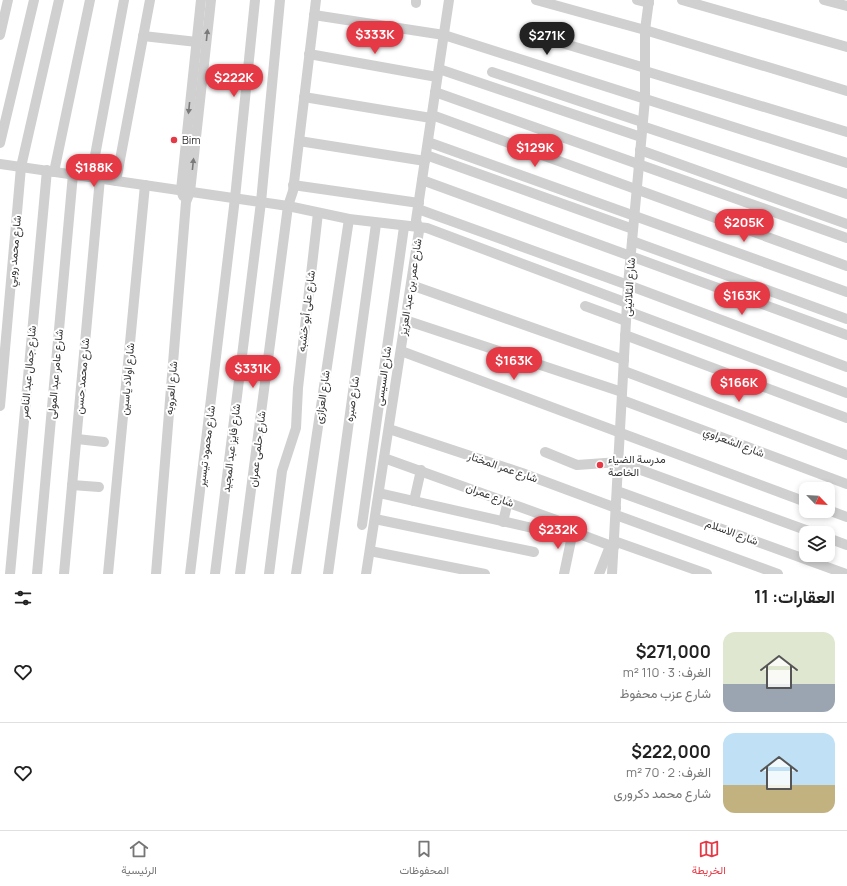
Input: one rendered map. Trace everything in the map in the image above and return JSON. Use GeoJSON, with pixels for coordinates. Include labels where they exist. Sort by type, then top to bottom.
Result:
{"type":"FeatureCollection","features":[{"type":"Feature","properties":{"kind":"street"},"geometry":{"type":"LineString","coordinates":[[0,35],[8,0]]}},
{"type":"Feature","properties":{"kind":"street"},"geometry":{"type":"LineString","coordinates":[[0,143],[34,0]]}},
{"type":"Feature","properties":{"kind":"street","name":"شارع محمد روبي"},"geometry":{"type":"LineString","coordinates":[[0,406],[21,167],[59,0]]}},
{"type":"Feature","properties":{"kind":"street","name":"شارع جمال عبد الناصر"},"geometry":{"type":"LineString","coordinates":[[10,574],[50,171],[90,0]]}},
{"type":"Feature","properties":{"kind":"street","name":"شارع محمد حسن"},"geometry":{"type":"LineString","coordinates":[[64,574],[77,439],[95,178],[124,0]]}},
{"type":"Feature","properties":{"kind":"street"},"geometry":{"type":"LineString","coordinates":[[116,181],[150,0]]}},
{"type":"Feature","properties":{"kind":"street"},"geometry":{"type":"LineString","coordinates":[[185,191],[196,42],[201,0]]}},
{"type":"Feature","properties":{"kind":"street"},"geometry":{"type":"LineString","coordinates":[[185,191],[211,0]]}},
{"type":"Feature","properties":{"kind":"street","name":"شارع محمود تيسير"},"geometry":{"type":"LineString","coordinates":[[190,574],[235,198],[255,0]]}},
{"type":"Feature","properties":{"kind":"street","name":"شارع فايز عبد المجيد"},"geometry":{"type":"LineString","coordinates":[[215,574],[261,202],[280,0]]}},
{"type":"Feature","properties":{"kind":"street","name":"شارع حلمى عمران"},"geometry":{"type":"LineString","coordinates":[[240,574],[288,206],[293,185],[316,0]]}},
{"type":"Feature","properties":{"kind":"street","name":"شارع عمر بن عبد العزيز"},"geometry":{"type":"LineString","coordinates":[[366,574],[406,320],[419,228],[416,220],[449,0]]}},
{"type":"Feature","properties":{"kind":"street"},"geometry":{"type":"LineString","coordinates":[[536,0],[646,30],[847,91]]}},
{"type":"Feature","properties":{"kind":"street"},"geometry":{"type":"LineString","coordinates":[[637,0],[649,2]]}},
{"type":"Feature","properties":{"kind":"street"},"geometry":{"type":"LineString","coordinates":[[682,0],[847,47]]}},
{"type":"Feature","properties":{"kind":"street"},"geometry":{"type":"LineString","coordinates":[[824,0],[847,6]]}},
{"type":"Feature","properties":{"kind":"street","name":"شارع الثلاثينى"},"geometry":{"type":"LineString","coordinates":[[613,574],[613,545],[628,285],[644,98],[646,30],[649,2]]}},
{"type":"Feature","properties":{"kind":"street"},"geometry":{"type":"LineString","coordinates":[[314,15],[444,35],[847,163]]}},
{"type":"Feature","properties":{"kind":"street"},"geometry":{"type":"LineString","coordinates":[[143,36],[196,42]]}},
{"type":"Feature","properties":{"kind":"street"},"geometry":{"type":"LineString","coordinates":[[562,43],[847,132]]}},
{"type":"Feature","properties":{"kind":"street"},"geometry":{"type":"LineString","coordinates":[[309,54],[438,73],[641,137]]}},
{"type":"Feature","properties":{"kind":"street"},"geometry":{"type":"LineString","coordinates":[[492,72],[847,194]]}},
{"type":"Feature","properties":{"kind":"street"},"geometry":{"type":"LineString","coordinates":[[435,92],[847,238]]}},
{"type":"Feature","properties":{"kind":"street"},"geometry":{"type":"LineString","coordinates":[[304,97],[432,116],[847,266]]}},
{"type":"Feature","properties":{"kind":"street"},"geometry":{"type":"LineString","coordinates":[[298,141],[425,158],[633,228]]}},
{"type":"Feature","properties":{"kind":"street"},"geometry":{"type":"LineString","coordinates":[[428,142],[847,292]]}},
{"type":"Feature","properties":{"kind":"street"},"geometry":{"type":"LineString","coordinates":[[640,150],[847,224]]}},
{"type":"Feature","properties":{"kind":"street"},"geometry":{"type":"LineString","coordinates":[[0,164],[288,206],[376,224],[431,230],[627,311],[847,392]]}},
{"type":"Feature","properties":{"kind":"street","name":"شارع عامر عبد المولى"},"geometry":{"type":"LineString","coordinates":[[37,574],[73,174]]}},
{"type":"Feature","properties":{"kind":"street"},"geometry":{"type":"LineString","coordinates":[[422,180],[847,335]]}},
{"type":"Feature","properties":{"kind":"street","name":"شارع اولاد ياسين"},"geometry":{"type":"LineString","coordinates":[[108,574],[145,185]]}},
{"type":"Feature","properties":{"kind":"street"},"geometry":{"type":"LineString","coordinates":[[293,185],[418,206],[847,367]]}},
{"type":"Feature","properties":{"kind":"street","name":"شارع العروبه"},"geometry":{"type":"LineString","coordinates":[[156,574],[186,202],[185,191]]}},
{"type":"Feature","properties":{"kind":"street","name":"شارع على أبو خشبه"},"geometry":{"type":"LineString","coordinates":[[269,574],[280,482],[296,428],[298,388],[318,213]]}},
{"type":"Feature","properties":{"kind":"street","name":"شارع العزازى"},"geometry":{"type":"LineString","coordinates":[[296,574],[349,219]]}},
{"type":"Feature","properties":{"kind":"street","name":"شارع صبره"},"geometry":{"type":"LineString","coordinates":[[328,574],[376,224]]}},
{"type":"Feature","properties":{"kind":"street","name":"شارع السيسى"},"geometry":{"type":"LineString","coordinates":[[362,525],[404,227]]}},
{"type":"Feature","properties":{"kind":"street"},"geometry":{"type":"LineString","coordinates":[[632,241],[847,319]]}},
{"type":"Feature","properties":{"kind":"street"},"geometry":{"type":"LineString","coordinates":[[411,285],[624,360]]}},
{"type":"Feature","properties":{"kind":"street"},"geometry":{"type":"LineString","coordinates":[[585,306],[627,311]]}},
{"type":"Feature","properties":{"kind":"street","name":"شارع الشعراوي"},"geometry":{"type":"LineString","coordinates":[[406,320],[622,396],[847,484]]}},
{"type":"Feature","properties":{"kind":"street"},"geometry":{"type":"LineString","coordinates":[[626,335],[847,418]]}},
{"type":"Feature","properties":{"kind":"street"},"geometry":{"type":"LineString","coordinates":[[401,351],[799,499]]}},
{"type":"Feature","properties":{"kind":"street"},"geometry":{"type":"LineString","coordinates":[[624,371],[847,455]]}},
{"type":"Feature","properties":{"kind":"street","name":"شارع عمر المختار"},"geometry":{"type":"LineString","coordinates":[[389,429],[522,473],[616,512],[778,574]]}},
{"type":"Feature","properties":{"kind":"street"},"geometry":{"type":"LineString","coordinates":[[77,439],[104,442]]}},
{"type":"Feature","properties":{"kind":"street"},"geometry":{"type":"LineString","coordinates":[[545,452],[577,465],[618,462],[799,528]]}},
{"type":"Feature","properties":{"kind":"street","name":"شارع عمران"},"geometry":{"type":"LineString","coordinates":[[384,458],[559,520],[563,525],[574,532],[707,574]]}},
{"type":"Feature","properties":{"kind":"street"},"geometry":{"type":"LineString","coordinates":[[414,501],[421,470]]}},
{"type":"Feature","properties":{"kind":"street"},"geometry":{"type":"LineString","coordinates":[[72,485],[100,487]]}},
{"type":"Feature","properties":{"kind":"street","name":"شارع الاسلام"},"geometry":{"type":"LineString","coordinates":[[617,491],[846,574]]}},
{"type":"Feature","properties":{"kind":"street"},"geometry":{"type":"LineString","coordinates":[[379,494],[554,534],[560,531],[563,525]]}},
{"type":"Feature","properties":{"kind":"street"},"geometry":{"type":"LineString","coordinates":[[503,522],[508,501]]}},
{"type":"Feature","properties":{"kind":"street"},"geometry":{"type":"LineString","coordinates":[[835,513],[847,517]]}},
{"type":"Feature","properties":{"kind":"street"},"geometry":{"type":"LineString","coordinates":[[375,519],[534,552]]}},
{"type":"Feature","properties":{"kind":"street"},"geometry":{"type":"LineString","coordinates":[[564,574],[574,532]]}},
{"type":"Feature","properties":{"kind":"street"},"geometry":{"type":"LineString","coordinates":[[835,541],[847,545]]}},
{"type":"Feature","properties":{"kind":"street"},"geometry":{"type":"LineString","coordinates":[[599,574],[613,545]]}},
{"type":"Feature","properties":{"kind":"street"},"geometry":{"type":"LineString","coordinates":[[370,551],[485,574]]}},
{"type":"Feature","properties":{"kind":"place","name":"Bim"},"geometry":{"type":"Point","coordinates":[174,140]}},
{"type":"Feature","properties":{"kind":"place","name":"مدرسة الضياء الخاصة"},"geometry":{"type":"Point","coordinates":[600,465]}}]}
